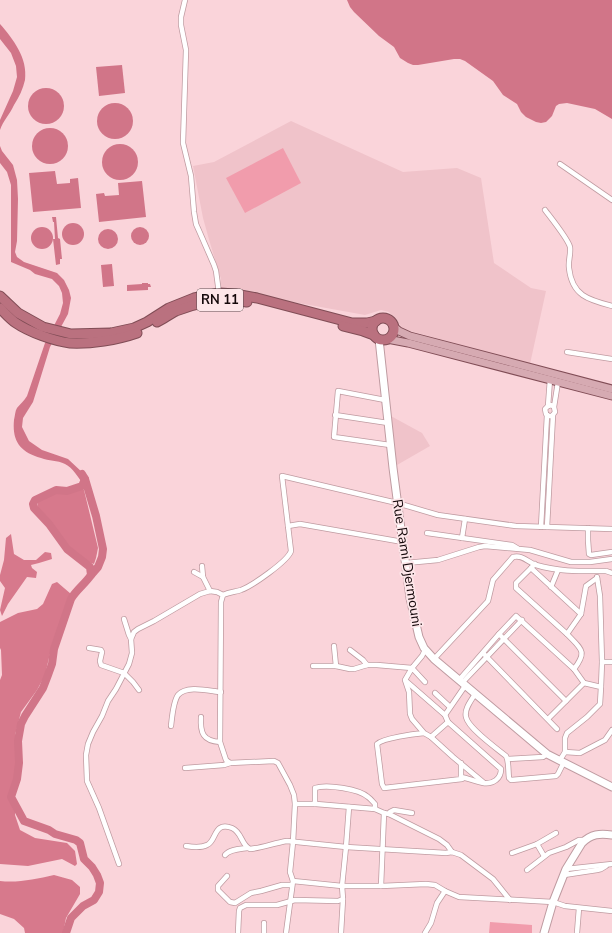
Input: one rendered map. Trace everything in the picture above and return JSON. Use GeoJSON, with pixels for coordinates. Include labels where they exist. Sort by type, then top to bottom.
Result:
{"type":"FeatureCollection","features":[{"type":"Feature","properties":{"kind":"highway","name":"RN 11"},"geometry":{"type":"LineString","coordinates":[[70,338],[111,333],[134,328],[148,322],[169,308],[194,298],[220,294],[235,294],[257,298],[352,322],[367,324],[376,321]]}},
{"type":"Feature","properties":{"kind":"highway","name":"RN 11"},"geometry":{"type":"LineString","coordinates":[[0,296],[18,313],[42,331]]}},
{"type":"Feature","properties":{"kind":"highway","name":"RN 11"},"geometry":{"type":"LineString","coordinates":[[0,308],[16,323],[84,343],[112,340],[130,335],[151,326],[176,312],[196,304],[227,300],[258,304],[363,331],[380,338]]}},
{"type":"Feature","properties":{"kind":"highway"},"geometry":{"type":"LineString","coordinates":[[379,319],[386,319],[392,323],[393,326],[392,334],[380,338],[372,330],[374,323],[379,319]]}},
{"type":"Feature","properties":{"kind":"main road"},"geometry":{"type":"LineString","coordinates":[[393,326],[399,331],[410,336],[612,389]]}},
{"type":"Feature","properties":{"kind":"main road","name":"RN 11"},"geometry":{"type":"LineString","coordinates":[[380,338],[408,343],[612,396]]}},
{"type":"Feature","properties":{"kind":"main road","name":"Rue Rami Djermouni"},"geometry":{"type":"LineString","coordinates":[[380,338],[385,400],[397,503],[410,598],[418,637],[425,650],[434,659],[547,754],[612,787]]}},
{"type":"Feature","properties":{"kind":"main road"},"geometry":{"type":"LineString","coordinates":[[544,933],[553,902],[565,872],[582,843],[594,835],[604,834],[612,836]]}},
{"type":"Feature","properties":{"kind":"street"},"geometry":{"type":"LineString","coordinates":[[185,0],[181,17],[186,50],[183,143],[190,176],[196,224],[216,271],[220,294]]}},
{"type":"Feature","properties":{"kind":"street"},"geometry":{"type":"LineString","coordinates":[[560,164],[612,200]]}},
{"type":"Feature","properties":{"kind":"street"},"geometry":{"type":"LineString","coordinates":[[546,210],[570,246],[568,267],[574,286],[578,292],[598,302],[612,306]]}},
{"type":"Feature","properties":{"kind":"street"},"geometry":{"type":"LineString","coordinates":[[567,352],[612,359]]}},
{"type":"Feature","properties":{"kind":"street"},"geometry":{"type":"LineString","coordinates":[[541,527],[547,415],[545,411],[548,406],[550,379]]}},
{"type":"Feature","properties":{"kind":"street"},"geometry":{"type":"LineString","coordinates":[[547,527],[553,415],[556,410],[554,407],[558,382]]}},
{"type":"Feature","properties":{"kind":"street"},"geometry":{"type":"LineString","coordinates":[[385,400],[338,391],[334,437],[390,446]]}},
{"type":"Feature","properties":{"kind":"street"},"geometry":{"type":"LineString","coordinates":[[548,406],[554,407]]}},
{"type":"Feature","properties":{"kind":"street"},"geometry":{"type":"LineString","coordinates":[[336,415],[388,423]]}},
{"type":"Feature","properties":{"kind":"street"},"geometry":{"type":"LineString","coordinates":[[547,415],[553,415]]}},
{"type":"Feature","properties":{"kind":"street"},"geometry":{"type":"LineString","coordinates":[[230,763],[226,760],[220,742],[221,602],[224,595],[253,584],[290,555],[291,551],[282,476],[397,503],[438,515],[516,526],[612,529]]}},
{"type":"Feature","properties":{"kind":"street"},"geometry":{"type":"LineString","coordinates":[[543,493],[549,482]]}},
{"type":"Feature","properties":{"kind":"street"},"geometry":{"type":"LineString","coordinates":[[462,538],[465,519]]}},
{"type":"Feature","properties":{"kind":"street"},"geometry":{"type":"LineString","coordinates":[[288,526],[300,524],[403,542]]}},
{"type":"Feature","properties":{"kind":"street"},"geometry":{"type":"LineString","coordinates":[[588,528],[589,554],[612,552]]}},
{"type":"Feature","properties":{"kind":"street"},"geometry":{"type":"LineString","coordinates":[[427,533],[512,545],[519,549]]}},
{"type":"Feature","properties":{"kind":"street"},"geometry":{"type":"LineString","coordinates":[[406,563],[438,560],[485,546],[530,550],[571,562],[590,562],[612,559]]}},
{"type":"Feature","properties":{"kind":"street"},"geometry":{"type":"LineString","coordinates":[[434,659],[488,601],[493,580],[513,557],[516,556],[522,557],[533,566],[581,614]]}},
{"type":"Feature","properties":{"kind":"street"},"geometry":{"type":"LineString","coordinates":[[202,566],[203,577],[210,591]]}},
{"type":"Feature","properties":{"kind":"street"},"geometry":{"type":"LineString","coordinates":[[533,566],[558,570],[606,571],[612,573]]}},
{"type":"Feature","properties":{"kind":"street"},"geometry":{"type":"LineString","coordinates":[[533,566],[516,583],[516,588],[581,648],[582,652],[574,669]]}},
{"type":"Feature","properties":{"kind":"street"},"geometry":{"type":"LineString","coordinates":[[552,586],[558,570]]}},
{"type":"Feature","properties":{"kind":"street"},"geometry":{"type":"LineString","coordinates":[[475,694],[468,705],[466,717],[470,726],[506,756],[508,759],[509,778],[511,780],[556,776],[558,774],[566,752],[565,738],[567,733],[587,718],[600,704],[602,662],[600,596],[596,571]]}},
{"type":"Feature","properties":{"kind":"street"},"geometry":{"type":"LineString","coordinates":[[194,572],[203,577]]}},
{"type":"Feature","properties":{"kind":"street"},"geometry":{"type":"LineString","coordinates":[[567,634],[581,614],[586,586],[597,578]]}},
{"type":"Feature","properties":{"kind":"street"},"geometry":{"type":"LineString","coordinates":[[131,639],[134,632],[138,629],[200,594],[210,591],[224,595]]}},
{"type":"Feature","properties":{"kind":"street"},"geometry":{"type":"LineString","coordinates":[[445,715],[462,683],[485,655],[499,634],[516,616],[574,669],[584,683],[601,687]]}},
{"type":"Feature","properties":{"kind":"street"},"geometry":{"type":"LineString","coordinates":[[119,864],[99,808],[87,780],[86,755],[88,744],[93,732],[108,701],[129,664],[132,653],[131,639],[124,619]]}},
{"type":"Feature","properties":{"kind":"street"},"geometry":{"type":"LineString","coordinates":[[485,655],[504,640],[522,620]]}},
{"type":"Feature","properties":{"kind":"street"},"geometry":{"type":"LineString","coordinates":[[499,634],[566,701]]}},
{"type":"Feature","properties":{"kind":"street"},"geometry":{"type":"LineString","coordinates":[[334,646],[336,666]]}},
{"type":"Feature","properties":{"kind":"street"},"geometry":{"type":"LineString","coordinates":[[89,648],[101,650],[101,665],[124,673],[139,690]]}},
{"type":"Feature","properties":{"kind":"street"},"geometry":{"type":"LineString","coordinates":[[350,650],[364,660],[367,665]]}},
{"type":"Feature","properties":{"kind":"street"},"geometry":{"type":"LineString","coordinates":[[425,650],[405,680],[409,692],[410,714],[412,719],[424,732],[486,784]]}},
{"type":"Feature","properties":{"kind":"street"},"geometry":{"type":"LineString","coordinates":[[485,655],[556,729]]}},
{"type":"Feature","properties":{"kind":"street"},"geometry":{"type":"LineString","coordinates":[[602,662],[612,662]]}},
{"type":"Feature","properties":{"kind":"street"},"geometry":{"type":"LineString","coordinates":[[313,666],[336,666],[354,669],[367,665],[377,665],[412,668],[425,682]]}},
{"type":"Feature","properties":{"kind":"street"},"geometry":{"type":"LineString","coordinates":[[405,680],[445,715],[448,722],[501,769],[501,774],[498,779],[492,783],[486,784],[461,778],[462,779],[384,788],[377,744],[389,739],[424,732]]}},
{"type":"Feature","properties":{"kind":"street"},"geometry":{"type":"LineString","coordinates":[[548,719],[584,683]]}},
{"type":"Feature","properties":{"kind":"street"},"geometry":{"type":"LineString","coordinates":[[170,726],[177,697],[182,692],[194,689],[220,692]]}},
{"type":"Feature","properties":{"kind":"street"},"geometry":{"type":"LineString","coordinates":[[436,693],[450,707]]}},
{"type":"Feature","properties":{"kind":"street"},"geometry":{"type":"LineString","coordinates":[[201,717],[201,729],[204,736],[208,739],[220,742]]}},
{"type":"Feature","properties":{"kind":"street"},"geometry":{"type":"LineString","coordinates":[[431,737],[448,722]]}},
{"type":"Feature","properties":{"kind":"street"},"geometry":{"type":"LineString","coordinates":[[566,752],[580,753],[605,740],[612,730]]}},
{"type":"Feature","properties":{"kind":"street"},"geometry":{"type":"LineString","coordinates":[[508,759],[543,757],[547,754]]}},
{"type":"Feature","properties":{"kind":"street"},"geometry":{"type":"LineString","coordinates":[[185,768],[224,765],[230,763],[278,763],[290,785],[294,795],[295,804],[290,872],[292,883],[286,933]]}},
{"type":"Feature","properties":{"kind":"street"},"geometry":{"type":"LineString","coordinates":[[461,763],[461,778]]}},
{"type":"Feature","properties":{"kind":"street"},"geometry":{"type":"LineString","coordinates":[[314,804],[316,787],[325,787],[351,789],[359,792],[368,796],[375,804],[375,808]]}},
{"type":"Feature","properties":{"kind":"street"},"geometry":{"type":"LineString","coordinates":[[295,804],[375,808],[439,839],[447,845],[452,852]]}},
{"type":"Feature","properties":{"kind":"street"},"geometry":{"type":"LineString","coordinates":[[341,933],[343,899],[342,886],[349,807]]}},
{"type":"Feature","properties":{"kind":"street"},"geometry":{"type":"LineString","coordinates":[[386,814],[394,810],[412,813]]}},
{"type":"Feature","properties":{"kind":"street"},"geometry":{"type":"LineString","coordinates":[[381,886],[386,814]]}},
{"type":"Feature","properties":{"kind":"street"},"geometry":{"type":"LineString","coordinates":[[186,846],[203,846],[210,844],[217,830],[226,827],[233,828],[237,831],[247,848]]}},
{"type":"Feature","properties":{"kind":"street"},"geometry":{"type":"LineString","coordinates":[[512,853],[537,844],[556,833]]}},
{"type":"Feature","properties":{"kind":"street"},"geometry":{"type":"LineString","coordinates":[[527,870],[544,856],[579,840],[586,840]]}},
{"type":"Feature","properties":{"kind":"street"},"geometry":{"type":"LineString","coordinates":[[225,855],[229,851],[247,848],[256,849],[287,841],[346,847],[446,853],[452,852],[460,855],[493,879],[510,900]]}},
{"type":"Feature","properties":{"kind":"street"},"geometry":{"type":"LineString","coordinates":[[537,844],[544,856]]}},
{"type":"Feature","properties":{"kind":"street"},"geometry":{"type":"LineString","coordinates":[[565,872],[597,870],[610,864]]}},
{"type":"Feature","properties":{"kind":"street"},"geometry":{"type":"LineString","coordinates":[[227,876],[217,888],[230,902],[236,903],[240,908],[238,933]]}},
{"type":"Feature","properties":{"kind":"street"},"geometry":{"type":"LineString","coordinates":[[236,903],[251,893],[292,883],[342,886],[426,884],[435,885],[459,897],[553,902],[564,906],[612,911]]}},
{"type":"Feature","properties":{"kind":"street"},"geometry":{"type":"LineString","coordinates":[[425,933],[431,923],[437,903],[445,891]]}},
{"type":"Feature","properties":{"kind":"street"},"geometry":{"type":"LineString","coordinates":[[240,908],[246,905],[278,905],[295,900],[338,901],[343,899]]}},
{"type":"Feature","properties":{"kind":"street"},"geometry":{"type":"LineString","coordinates":[[577,933],[579,908]]}},
{"type":"Feature","properties":{"kind":"street"},"geometry":{"type":"LineString","coordinates":[[264,922],[264,933]]}},
{"type":"Feature","properties":{"kind":"shaded area"},"geometry":{"type":"Polygon","coordinates":[[[347,0],[612,0],[612,119],[595,109],[567,103],[556,106],[552,116],[546,122],[536,122],[526,117],[521,112],[517,104],[503,95],[493,81],[465,61],[454,59],[413,65],[400,58],[394,47],[379,36],[354,12],[347,0]]]}},
{"type":"Feature","properties":{"kind":"shaded area"},"geometry":{"type":"Polygon","coordinates":[[[0,24],[10,36],[22,57],[25,80],[21,93],[0,130],[0,120],[13,91],[17,77],[16,66],[11,53],[0,39],[0,24]]]}},
{"type":"Feature","properties":{"kind":"shaded area"},"geometry":{"type":"Polygon","coordinates":[[[122,65],[125,93],[99,96],[96,67],[122,65]]]}},
{"type":"Feature","properties":{"kind":"shaded area"},"geometry":{"type":"Polygon","coordinates":[[[50,88],[59,93],[63,99],[63,113],[59,119],[50,124],[42,124],[33,119],[29,113],[28,102],[33,93],[39,89],[50,88]]]}},
{"type":"Feature","properties":{"kind":"shaded area"},"geometry":{"type":"Polygon","coordinates":[[[119,103],[128,108],[132,114],[132,128],[128,134],[119,139],[111,139],[102,134],[98,128],[97,117],[102,108],[108,104],[119,103]]]}},
{"type":"Feature","properties":{"kind":"shaded area"},"geometry":{"type":"Polygon","coordinates":[[[291,121],[403,172],[457,168],[481,178],[494,263],[531,288],[546,291],[530,364],[403,329],[389,312],[381,310],[365,315],[220,289],[221,279],[203,218],[193,166],[214,162],[291,121]]]}},
{"type":"Feature","properties":{"kind":"shaded area"},"geometry":{"type":"Polygon","coordinates":[[[54,128],[63,133],[67,139],[67,153],[63,159],[54,164],[46,164],[37,159],[33,153],[32,142],[37,133],[43,129],[54,128]]]}},
{"type":"Feature","properties":{"kind":"shaded area"},"geometry":{"type":"Polygon","coordinates":[[[120,144],[133,149],[138,162],[133,175],[120,180],[107,175],[102,162],[107,149],[120,144]]]}},
{"type":"Feature","properties":{"kind":"shaded area"},"geometry":{"type":"Polygon","coordinates":[[[0,146],[13,165],[17,180],[17,241],[15,252],[17,257],[24,262],[57,273],[64,280],[71,298],[68,314],[50,347],[33,402],[23,418],[22,427],[29,441],[42,450],[68,459],[84,474],[85,479],[83,484],[73,470],[65,464],[34,456],[23,449],[16,440],[14,434],[14,420],[17,408],[27,396],[45,343],[60,314],[63,303],[62,293],[59,286],[52,279],[35,274],[30,270],[11,262],[11,185],[7,172],[0,163],[0,146]]]}},
{"type":"Feature","properties":{"kind":"shaded area"},"geometry":{"type":"Polygon","coordinates":[[[283,148],[301,183],[245,213],[226,178],[283,148]]]}},
{"type":"Feature","properties":{"kind":"shaded area"},"geometry":{"type":"Polygon","coordinates":[[[55,171],[57,184],[70,183],[70,179],[78,178],[81,208],[33,212],[29,173],[55,171]]]}},
{"type":"Feature","properties":{"kind":"shaded area"},"geometry":{"type":"Polygon","coordinates":[[[142,181],[146,217],[99,222],[96,194],[104,193],[105,196],[119,195],[118,183],[142,181]]]}},
{"type":"Feature","properties":{"kind":"shaded area"},"geometry":{"type":"Polygon","coordinates":[[[52,217],[56,217],[62,259],[60,259],[60,264],[56,265],[53,239],[55,239],[54,222],[52,217]]]}},
{"type":"Feature","properties":{"kind":"shaded area"},"geometry":{"type":"Polygon","coordinates":[[[73,223],[81,226],[84,234],[81,242],[73,245],[65,242],[62,234],[65,226],[73,223]]]}},
{"type":"Feature","properties":{"kind":"shaded area"},"geometry":{"type":"Polygon","coordinates":[[[42,227],[50,230],[53,238],[50,246],[42,249],[34,246],[31,238],[34,230],[42,227]]]}},
{"type":"Feature","properties":{"kind":"shaded area"},"geometry":{"type":"Polygon","coordinates":[[[136,227],[144,227],[149,232],[147,243],[144,245],[136,245],[131,240],[131,232],[136,227]]]}},
{"type":"Feature","properties":{"kind":"shaded area"},"geometry":{"type":"Polygon","coordinates":[[[108,229],[115,232],[118,239],[115,246],[108,249],[101,246],[98,239],[101,232],[108,229]]]}},
{"type":"Feature","properties":{"kind":"shaded area"},"geometry":{"type":"Polygon","coordinates":[[[112,264],[114,286],[103,287],[101,265],[112,264]]]}},
{"type":"Feature","properties":{"kind":"shaded area"},"geometry":{"type":"Polygon","coordinates":[[[148,283],[151,287],[148,287],[148,290],[127,291],[127,285],[148,283]]]}},
{"type":"Feature","properties":{"kind":"shaded area"},"geometry":{"type":"Polygon","coordinates":[[[389,415],[422,433],[430,446],[397,465],[389,415]]]}},
{"type":"Feature","properties":{"kind":"shaded area"},"geometry":{"type":"Polygon","coordinates":[[[82,488],[84,490],[98,548],[94,564],[83,560],[68,547],[37,507],[38,502],[56,492],[68,492],[82,488]]]}},
{"type":"Feature","properties":{"kind":"shaded area"},"geometry":{"type":"Polygon","coordinates":[[[11,534],[14,554],[24,560],[36,560],[45,552],[51,553],[52,559],[31,565],[37,572],[36,578],[27,577],[8,604],[2,616],[0,610],[5,588],[0,581],[0,575],[4,560],[6,538],[11,534]]]}},
{"type":"Feature","properties":{"kind":"shaded area"},"geometry":{"type":"Polygon","coordinates":[[[57,582],[71,594],[52,645],[45,675],[37,690],[21,712],[15,735],[15,815],[20,830],[35,838],[67,843],[75,851],[77,864],[75,866],[62,859],[28,866],[0,864],[0,680],[2,675],[0,622],[18,613],[37,609],[43,604],[52,584],[57,582]]]}},
{"type":"Feature","properties":{"kind":"shaded area"},"geometry":{"type":"Polygon","coordinates":[[[54,875],[72,880],[80,887],[80,894],[66,918],[63,933],[25,933],[24,928],[14,919],[0,914],[0,881],[20,881],[54,875]]]}},
{"type":"Feature","properties":{"kind":"shaded area"},"geometry":{"type":"Polygon","coordinates":[[[490,922],[532,925],[532,933],[489,933],[490,922]]]}},
{"type":"Feature","properties":{"kind":"waterway"},"geometry":{"type":"LineString","coordinates":[[66,933],[71,918],[83,906],[94,900],[99,892],[100,883],[97,875],[84,859],[80,843],[76,840],[55,834],[49,830],[24,821],[11,797],[17,779],[19,763],[18,741],[21,724],[43,688],[52,664],[54,649],[71,599],[91,575],[90,567],[67,549],[49,524],[34,508],[33,504],[35,500],[56,490],[67,491],[82,486],[85,479],[82,474]]}},
{"type":"Feature","properties":{"kind":"waterway"},"geometry":{"type":"LineString","coordinates":[[85,479],[96,516],[103,549],[98,567],[91,575]]}}]}
